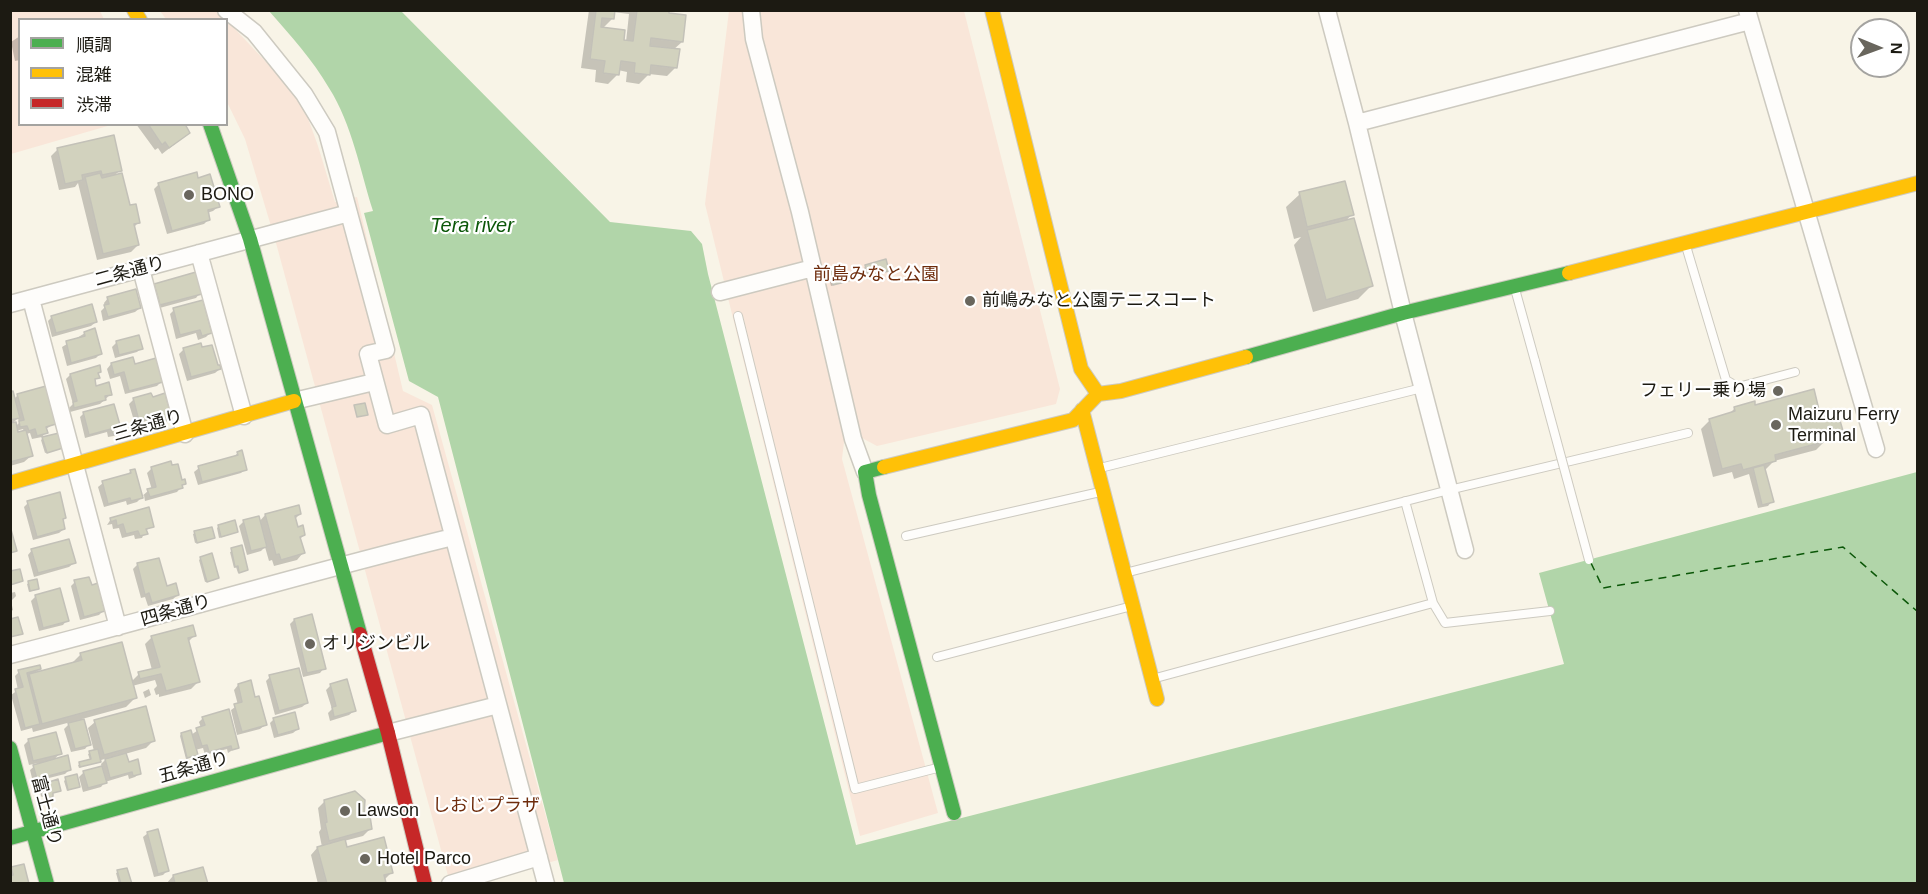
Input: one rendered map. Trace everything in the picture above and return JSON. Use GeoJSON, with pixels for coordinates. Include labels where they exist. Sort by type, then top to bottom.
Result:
{"type":"FeatureCollection","features":[{"type":"Feature","properties":{"kind":"street"},"geometry":{"type":"LineString","coordinates":[[226,10],[254,32],[304,94],[327,132],[386,350],[368,354],[374,382],[387,425],[421,415],[546,884]]}},
{"type":"Feature","properties":{"kind":"street"},"geometry":{"type":"LineString","coordinates":[[752,10],[753,39],[813,268],[853,440],[865,472],[869,495],[954,813]]}},
{"type":"Feature","properties":{"kind":"street"},"geometry":{"type":"LineString","coordinates":[[992,10],[1081,369],[1098,394]]}},
{"type":"Feature","properties":{"kind":"street"},"geometry":{"type":"LineString","coordinates":[[1327,10],[1465,550]]}},
{"type":"Feature","properties":{"kind":"street"},"geometry":{"type":"LineString","coordinates":[[1357,123],[1748,16],[1876,448]]}},
{"type":"Feature","properties":{"kind":"street"},"geometry":{"type":"LineString","coordinates":[[211,126],[250,239],[388,733],[424,884]]}},
{"type":"Feature","properties":{"kind":"street"},"geometry":{"type":"LineString","coordinates":[[865,472],[1073,420],[1098,394],[1121,391],[1403,313],[1917,183]]}},
{"type":"Feature","properties":{"kind":"street","name":"二条通り"},"geometry":{"type":"LineString","coordinates":[[10,304],[349,213]]}},
{"type":"Feature","properties":{"kind":"street"},"geometry":{"type":"LineString","coordinates":[[200,253],[244,416]]}},
{"type":"Feature","properties":{"kind":"street"},"geometry":{"type":"LineString","coordinates":[[720,292],[813,268]]}},
{"type":"Feature","properties":{"kind":"street"},"geometry":{"type":"LineString","coordinates":[[141,269],[185,434]]}},
{"type":"Feature","properties":{"kind":"street"},"geometry":{"type":"LineString","coordinates":[[31,298],[118,627]]}},
{"type":"Feature","properties":{"kind":"street"},"geometry":{"type":"LineString","coordinates":[[294,401],[374,382]]}},
{"type":"Feature","properties":{"kind":"street","name":"三条通り"},"geometry":{"type":"LineString","coordinates":[[10,483],[294,401]]}},
{"type":"Feature","properties":{"kind":"street"},"geometry":{"type":"LineString","coordinates":[[1082,410],[1157,699]]}},
{"type":"Feature","properties":{"kind":"street","name":"四条通り"},"geometry":{"type":"LineString","coordinates":[[10,655],[341,564],[453,537]]}},
{"type":"Feature","properties":{"kind":"street"},"geometry":{"type":"LineString","coordinates":[[388,733],[498,705]]}},
{"type":"Feature","properties":{"kind":"street","name":"五条通り"},"geometry":{"type":"LineString","coordinates":[[10,838],[388,733]]}},
{"type":"Feature","properties":{"kind":"street","name":"富士通り"},"geometry":{"type":"LineString","coordinates":[[10,748],[46,884]]}},
{"type":"Feature","properties":{"kind":"street"},"geometry":{"type":"LineString","coordinates":[[450,884],[539,857]]}},
{"type":"Feature","properties":{"kind":"lane"},"geometry":{"type":"LineString","coordinates":[[1685,242],[1726,380],[1738,387],[1795,372]]}},
{"type":"Feature","properties":{"kind":"lane"},"geometry":{"type":"LineString","coordinates":[[1515,286],[1589,560]]}},
{"type":"Feature","properties":{"kind":"lane"},"geometry":{"type":"LineString","coordinates":[[738,316],[855,789],[941,766]]}},
{"type":"Feature","properties":{"kind":"lane"},"geometry":{"type":"LineString","coordinates":[[1098,469],[1422,388]]}},
{"type":"Feature","properties":{"kind":"lane"},"geometry":{"type":"LineString","coordinates":[[1125,573],[1449,490],[1688,433]]}},
{"type":"Feature","properties":{"kind":"lane"},"geometry":{"type":"LineString","coordinates":[[906,536],[1103,491]]}},
{"type":"Feature","properties":{"kind":"lane"},"geometry":{"type":"LineString","coordinates":[[1406,501],[1433,603],[1445,623],[1550,611]]}},
{"type":"Feature","properties":{"kind":"lane"},"geometry":{"type":"LineString","coordinates":[[1152,679],[1433,603]]}},
{"type":"Feature","properties":{"kind":"lane"},"geometry":{"type":"LineString","coordinates":[[937,657],[1133,606]]}},
{"type":"Feature","properties":{"kind":"green space"},"geometry":{"type":"Polygon","coordinates":[[[11,10],[100,11],[104,18],[18,18],[18,126],[108,126],[11,154],[11,10]]]}},
{"type":"Feature","properties":{"kind":"green space","name":"しおじプラザ"},"geometry":{"type":"Polygon","coordinates":[[[160,11],[218,11],[225,18],[165,18],[160,11]]]}},
{"type":"Feature","properties":{"kind":"green space","name":"前島みなと公園"},"geometry":{"type":"Polygon","coordinates":[[[729,11],[964,11],[1060,389],[1056,404],[877,446],[862,438],[844,442],[842,459],[938,813],[860,836],[705,204],[729,11]]]}},
{"type":"Feature","properties":{"kind":"green space","name":"しおじプラザ"},"geometry":{"type":"Polygon","coordinates":[[[228,22],[301,99],[335,202],[357,197],[403,391],[432,405],[558,860],[476,883],[450,883],[276,243],[245,139],[228,104],[228,22]]]}},
{"type":"Feature","properties":{"kind":"water","name":"Tera river"},"geometry":{"type":"Polygon","coordinates":[[[269,11],[401,11],[610,222],[691,231],[702,244],[856,845],[1564,664],[1539,573],[1917,472],[1917,883],[564,883],[438,397],[409,381],[364,213],[373,211],[350,132],[323,78],[269,11]]]}},
{"type":"Feature","properties":{"kind":"building"},"geometry":{"type":"Polygon","coordinates":[[[596,10],[615,10],[614,19],[602,18],[601,27],[625,30],[624,40],[633,41],[637,10],[669,10],[669,13],[686,15],[683,42],[651,38],[650,46],[680,49],[677,68],[651,65],[650,75],[634,73],[635,63],[621,61],[619,75],[603,73],[605,61],[590,59],[596,10]]]}},
{"type":"Feature","properties":{"kind":"building"},"geometry":{"type":"Polygon","coordinates":[[[149,126],[186,126],[190,133],[169,148],[165,142],[162,145],[149,126]]]}},
{"type":"Feature","properties":{"kind":"building"},"geometry":{"type":"Polygon","coordinates":[[[114,135],[122,171],[102,175],[101,171],[82,175],[83,180],[65,184],[57,148],[114,135]]]}},
{"type":"Feature","properties":{"kind":"building","name":"BONO"},"geometry":{"type":"Polygon","coordinates":[[[197,172],[198,178],[210,174],[220,207],[208,210],[210,220],[172,231],[158,183],[197,172]]]}},
{"type":"Feature","properties":{"kind":"building"},"geometry":{"type":"Polygon","coordinates":[[[100,173],[102,178],[122,173],[130,205],[136,204],[140,223],[134,224],[139,245],[103,254],[85,177],[100,173]]]}},
{"type":"Feature","properties":{"kind":"building"},"geometry":{"type":"Polygon","coordinates":[[[1345,181],[1354,215],[1307,227],[1299,192],[1345,181]]]}},
{"type":"Feature","properties":{"kind":"building"},"geometry":{"type":"Polygon","coordinates":[[[1354,218],[1373,286],[1326,300],[1307,230],[1354,218]]]}},
{"type":"Feature","properties":{"kind":"building"},"geometry":{"type":"Polygon","coordinates":[[[886,259],[889,271],[868,276],[865,265],[886,259]]]}},
{"type":"Feature","properties":{"kind":"building"},"geometry":{"type":"Polygon","coordinates":[[[846,267],[849,281],[833,285],[829,271],[846,267]]]}},
{"type":"Feature","properties":{"kind":"building"},"geometry":{"type":"Polygon","coordinates":[[[196,272],[202,294],[160,305],[154,284],[196,272]]]}},
{"type":"Feature","properties":{"kind":"building"},"geometry":{"type":"Polygon","coordinates":[[[136,289],[141,308],[108,317],[104,305],[109,304],[107,297],[136,289]]]}},
{"type":"Feature","properties":{"kind":"building"},"geometry":{"type":"Polygon","coordinates":[[[203,300],[212,333],[202,336],[200,330],[180,335],[173,308],[203,300]]]}},
{"type":"Feature","properties":{"kind":"building"},"geometry":{"type":"Polygon","coordinates":[[[92,304],[97,322],[56,333],[51,316],[92,304]]]}},
{"type":"Feature","properties":{"kind":"building"},"geometry":{"type":"Polygon","coordinates":[[[95,328],[102,354],[71,363],[66,341],[85,336],[84,332],[95,328]]]}},
{"type":"Feature","properties":{"kind":"building"},"geometry":{"type":"Polygon","coordinates":[[[139,335],[143,349],[119,355],[116,341],[139,335]]]}},
{"type":"Feature","properties":{"kind":"building"},"geometry":{"type":"Polygon","coordinates":[[[201,343],[202,347],[212,345],[221,369],[191,377],[183,348],[201,343]]]}},
{"type":"Feature","properties":{"kind":"building"},"geometry":{"type":"Polygon","coordinates":[[[133,357],[135,364],[156,358],[163,382],[129,391],[124,372],[114,375],[111,363],[133,357]]]}},
{"type":"Feature","properties":{"kind":"building"},"geometry":{"type":"Polygon","coordinates":[[[100,365],[101,372],[98,373],[100,378],[95,379],[96,386],[109,382],[112,395],[105,396],[106,400],[74,408],[73,402],[77,401],[70,374],[100,365]]]}},
{"type":"Feature","properties":{"kind":"building"},"geometry":{"type":"Polygon","coordinates":[[[46,386],[56,424],[46,427],[48,433],[37,436],[35,429],[29,431],[27,426],[20,427],[19,421],[24,420],[17,394],[46,386]]]}},
{"type":"Feature","properties":{"kind":"building","name":"Maizuru Ferry Terminal"},"geometry":{"type":"Polygon","coordinates":[[[1814,389],[1820,414],[1837,410],[1843,431],[1826,436],[1827,441],[1775,455],[1776,461],[1743,470],[1741,464],[1722,469],[1709,419],[1735,411],[1734,407],[1755,401],[1755,405],[1814,389]]]}},
{"type":"Feature","properties":{"kind":"building"},"geometry":{"type":"Polygon","coordinates":[[[13,391],[20,418],[10,420],[10,392],[13,391]]]}},
{"type":"Feature","properties":{"kind":"building"},"geometry":{"type":"Polygon","coordinates":[[[151,393],[153,397],[165,393],[172,418],[159,422],[157,416],[139,421],[133,398],[151,393]]]}},
{"type":"Feature","properties":{"kind":"building"},"geometry":{"type":"Polygon","coordinates":[[[365,403],[368,415],[357,417],[354,405],[365,403]]]}},
{"type":"Feature","properties":{"kind":"building"},"geometry":{"type":"Polygon","coordinates":[[[114,404],[120,425],[123,424],[125,431],[113,434],[111,429],[89,435],[83,412],[114,404]]]}},
{"type":"Feature","properties":{"kind":"building"},"geometry":{"type":"Polygon","coordinates":[[[16,422],[18,432],[26,430],[33,456],[10,462],[10,423],[16,422]]]}},
{"type":"Feature","properties":{"kind":"building"},"geometry":{"type":"Polygon","coordinates":[[[59,433],[63,448],[47,453],[42,437],[59,433]]]}},
{"type":"Feature","properties":{"kind":"building"},"geometry":{"type":"Polygon","coordinates":[[[242,450],[247,470],[202,482],[198,466],[238,455],[237,452],[242,450]]]}},
{"type":"Feature","properties":{"kind":"building"},"geometry":{"type":"Polygon","coordinates":[[[171,461],[172,465],[178,464],[182,480],[185,479],[186,484],[182,485],[183,488],[150,497],[147,489],[156,487],[151,467],[171,461]]]}},
{"type":"Feature","properties":{"kind":"building"},"geometry":{"type":"Polygon","coordinates":[[[1764,465],[1774,502],[1762,505],[1753,468],[1764,465]]]}},
{"type":"Feature","properties":{"kind":"building"},"geometry":{"type":"Polygon","coordinates":[[[135,469],[143,498],[131,501],[130,498],[108,504],[102,481],[131,473],[130,470],[135,469]]]}},
{"type":"Feature","properties":{"kind":"building"},"geometry":{"type":"Polygon","coordinates":[[[60,492],[66,518],[63,519],[65,529],[37,537],[27,501],[60,492]]]}},
{"type":"Feature","properties":{"kind":"building"},"geometry":{"type":"Polygon","coordinates":[[[299,505],[301,514],[295,516],[298,527],[303,525],[305,535],[300,537],[305,553],[281,560],[279,554],[276,555],[265,514],[299,505]]]}},
{"type":"Feature","properties":{"kind":"building"},"geometry":{"type":"Polygon","coordinates":[[[149,507],[154,527],[146,529],[148,534],[140,536],[138,531],[126,534],[123,524],[117,526],[116,520],[111,522],[110,518],[149,507]]]}},
{"type":"Feature","properties":{"kind":"building"},"geometry":{"type":"Polygon","coordinates":[[[259,516],[267,547],[251,551],[243,520],[259,516]]]}},
{"type":"Feature","properties":{"kind":"building"},"geometry":{"type":"Polygon","coordinates":[[[235,520],[238,532],[221,537],[218,525],[235,520]]]}},
{"type":"Feature","properties":{"kind":"building"},"geometry":{"type":"Polygon","coordinates":[[[10,526],[17,551],[10,553],[10,526]]]}},
{"type":"Feature","properties":{"kind":"building"},"geometry":{"type":"Polygon","coordinates":[[[212,527],[215,538],[197,543],[194,531],[212,527]]]}},
{"type":"Feature","properties":{"kind":"building"},"geometry":{"type":"Polygon","coordinates":[[[69,539],[76,563],[38,573],[31,549],[69,539]]]}},
{"type":"Feature","properties":{"kind":"building"},"geometry":{"type":"Polygon","coordinates":[[[242,545],[248,570],[239,573],[238,566],[235,567],[231,548],[242,545]]]}},
{"type":"Feature","properties":{"kind":"building"},"geometry":{"type":"Polygon","coordinates":[[[212,553],[219,578],[207,582],[200,557],[212,553]]]}},
{"type":"Feature","properties":{"kind":"building"},"geometry":{"type":"Polygon","coordinates":[[[159,558],[167,586],[176,583],[179,595],[152,603],[149,593],[145,595],[137,563],[159,558]]]}},
{"type":"Feature","properties":{"kind":"building"},"geometry":{"type":"Polygon","coordinates":[[[20,569],[23,581],[10,585],[10,571],[20,569]]]}},
{"type":"Feature","properties":{"kind":"building"},"geometry":{"type":"Polygon","coordinates":[[[89,577],[92,585],[98,583],[105,611],[84,617],[74,580],[89,577]]]}},
{"type":"Feature","properties":{"kind":"building"},"geometry":{"type":"Polygon","coordinates":[[[37,579],[39,589],[30,591],[28,581],[37,579]]]}},
{"type":"Feature","properties":{"kind":"building"},"geometry":{"type":"Polygon","coordinates":[[[60,588],[69,621],[43,628],[35,595],[60,588]]]}},
{"type":"Feature","properties":{"kind":"building","name":"オリジンビル"},"geometry":{"type":"Polygon","coordinates":[[[312,614],[326,669],[307,673],[294,619],[312,614]]]}},
{"type":"Feature","properties":{"kind":"building"},"geometry":{"type":"Polygon","coordinates":[[[18,617],[23,634],[10,637],[10,619],[18,617]]]}},
{"type":"Feature","properties":{"kind":"building"},"geometry":{"type":"Polygon","coordinates":[[[193,625],[196,636],[188,638],[200,682],[166,691],[161,674],[140,679],[138,672],[160,667],[151,636],[193,625]]]}},
{"type":"Feature","properties":{"kind":"building"},"geometry":{"type":"Polygon","coordinates":[[[122,642],[137,698],[42,724],[29,674],[82,660],[80,653],[122,642]]]}},
{"type":"Feature","properties":{"kind":"building"},"geometry":{"type":"Polygon","coordinates":[[[40,665],[41,669],[27,673],[40,724],[25,728],[15,689],[23,687],[18,670],[40,665]]]}},
{"type":"Feature","properties":{"kind":"building"},"geometry":{"type":"Polygon","coordinates":[[[299,668],[308,703],[279,711],[269,675],[299,668]]]}},
{"type":"Feature","properties":{"kind":"building"},"geometry":{"type":"Polygon","coordinates":[[[347,679],[356,711],[334,717],[332,707],[336,706],[330,684],[347,679]]]}},
{"type":"Feature","properties":{"kind":"building"},"geometry":{"type":"Polygon","coordinates":[[[251,680],[255,697],[259,696],[267,725],[242,732],[234,704],[242,702],[238,684],[251,680]]]}},
{"type":"Feature","properties":{"kind":"building"},"geometry":{"type":"Polygon","coordinates":[[[146,706],[155,741],[104,755],[94,720],[146,706]]]}},
{"type":"Feature","properties":{"kind":"building"},"geometry":{"type":"Polygon","coordinates":[[[229,709],[239,748],[232,750],[231,746],[209,752],[207,745],[202,746],[196,728],[205,725],[202,717],[229,709]]]}},
{"type":"Feature","properties":{"kind":"building"},"geometry":{"type":"Polygon","coordinates":[[[295,712],[299,729],[278,735],[273,718],[295,712]]]}},
{"type":"Feature","properties":{"kind":"building"},"geometry":{"type":"Polygon","coordinates":[[[84,719],[91,745],[75,749],[68,723],[84,719]]]}},
{"type":"Feature","properties":{"kind":"building"},"geometry":{"type":"Polygon","coordinates":[[[191,730],[198,755],[187,758],[181,733],[191,730]]]}},
{"type":"Feature","properties":{"kind":"building"},"geometry":{"type":"Polygon","coordinates":[[[56,732],[62,754],[33,761],[28,739],[56,732]]]}},
{"type":"Feature","properties":{"kind":"building"},"geometry":{"type":"Polygon","coordinates":[[[98,749],[101,762],[80,767],[79,762],[91,759],[89,751],[98,749]]]}},
{"type":"Feature","properties":{"kind":"building"},"geometry":{"type":"Polygon","coordinates":[[[126,753],[129,762],[138,759],[141,774],[133,776],[132,772],[110,778],[105,759],[126,753]]]}},
{"type":"Feature","properties":{"kind":"building"},"geometry":{"type":"Polygon","coordinates":[[[68,755],[71,770],[37,779],[33,765],[68,755]]]}},
{"type":"Feature","properties":{"kind":"building"},"geometry":{"type":"Polygon","coordinates":[[[102,766],[107,783],[88,788],[83,771],[102,766]]]}},
{"type":"Feature","properties":{"kind":"building"},"geometry":{"type":"Polygon","coordinates":[[[77,774],[80,787],[68,790],[65,777],[77,774]]]}},
{"type":"Feature","properties":{"kind":"building"},"geometry":{"type":"Polygon","coordinates":[[[58,779],[61,791],[53,793],[53,797],[47,799],[46,795],[42,796],[40,785],[58,779]]]}},
{"type":"Feature","properties":{"kind":"building","name":"Lawson"},"geometry":{"type":"Polygon","coordinates":[[[355,791],[365,800],[364,816],[370,816],[372,829],[329,841],[324,800],[355,791]]]}},
{"type":"Feature","properties":{"kind":"building"},"geometry":{"type":"Polygon","coordinates":[[[158,829],[169,871],[158,874],[147,832],[158,829]]]}},
{"type":"Feature","properties":{"kind":"building"},"geometry":{"type":"Polygon","coordinates":[[[384,837],[393,873],[384,875],[386,883],[327,884],[317,847],[345,839],[347,847],[384,837]]]}},
{"type":"Feature","properties":{"kind":"building"},"geometry":{"type":"Polygon","coordinates":[[[24,864],[29,884],[10,884],[10,876],[13,875],[11,867],[24,864]]]}},
{"type":"Feature","properties":{"kind":"building"},"geometry":{"type":"Polygon","coordinates":[[[203,867],[208,884],[175,884],[173,875],[203,867]]]}},
{"type":"Feature","properties":{"kind":"building"},"geometry":{"type":"Polygon","coordinates":[[[127,868],[132,884],[121,884],[117,870],[127,868]]]}},
{"type":"Feature","properties":{"kind":"ferry route"},"geometry":{"type":"LineString","coordinates":[[1591,563],[1603,588],[1843,547],[1918,612]]}},
{"type":"Feature","properties":{"kind":"traffic: fast"},"geometry":{"type":"LineString","coordinates":[[211,126],[250,239],[360,634]]}},
{"type":"Feature","properties":{"kind":"traffic: fast"},"geometry":{"type":"LineString","coordinates":[[1246,357],[1403,313],[1569,273]]}},
{"type":"Feature","properties":{"kind":"traffic: fast"},"geometry":{"type":"LineString","coordinates":[[884,467],[865,472],[869,495],[954,813]]}},
{"type":"Feature","properties":{"kind":"traffic: fast"},"geometry":{"type":"LineString","coordinates":[[10,838],[388,733]]}},
{"type":"Feature","properties":{"kind":"traffic: fast"},"geometry":{"type":"LineString","coordinates":[[10,748],[47,884]]}},
{"type":"Feature","properties":{"kind":"traffic: slow"},"geometry":{"type":"LineString","coordinates":[[134,10],[139,18]]}},
{"type":"Feature","properties":{"kind":"traffic: slow"},"geometry":{"type":"LineString","coordinates":[[992,10],[1081,369],[1098,394]]}},
{"type":"Feature","properties":{"kind":"traffic: slow"},"geometry":{"type":"LineString","coordinates":[[1569,273],[1918,183]]}},
{"type":"Feature","properties":{"kind":"traffic: slow"},"geometry":{"type":"LineString","coordinates":[[884,467],[1073,420],[1098,394],[1121,391],[1246,357]]}},
{"type":"Feature","properties":{"kind":"traffic: slow"},"geometry":{"type":"LineString","coordinates":[[10,483],[294,401]]}},
{"type":"Feature","properties":{"kind":"traffic: slow"},"geometry":{"type":"LineString","coordinates":[[1082,410],[1157,699]]}},
{"type":"Feature","properties":{"kind":"traffic: jam"},"geometry":{"type":"LineString","coordinates":[[360,634],[388,733],[425,884]]}},
{"type":"Feature","properties":{"kind":"place","name":"BONO"},"geometry":{"type":"Point","coordinates":[189,195]}},
{"type":"Feature","properties":{"kind":"place","name":"前嶋みなと公園テニスコート"},"geometry":{"type":"Point","coordinates":[970,301]}},
{"type":"Feature","properties":{"kind":"place","name":"フェリー乗り場"},"geometry":{"type":"Point","coordinates":[1778,391]}},
{"type":"Feature","properties":{"kind":"place","name":"Maizuru Ferry Terminal"},"geometry":{"type":"Point","coordinates":[1776,425]}},
{"type":"Feature","properties":{"kind":"place","name":"オリジンビル"},"geometry":{"type":"Point","coordinates":[310,644]}},
{"type":"Feature","properties":{"kind":"place","name":"Lawson"},"geometry":{"type":"Point","coordinates":[345,811]}},
{"type":"Feature","properties":{"kind":"place","name":"Hotel Parco"},"geometry":{"type":"Point","coordinates":[365,859]}}]}
